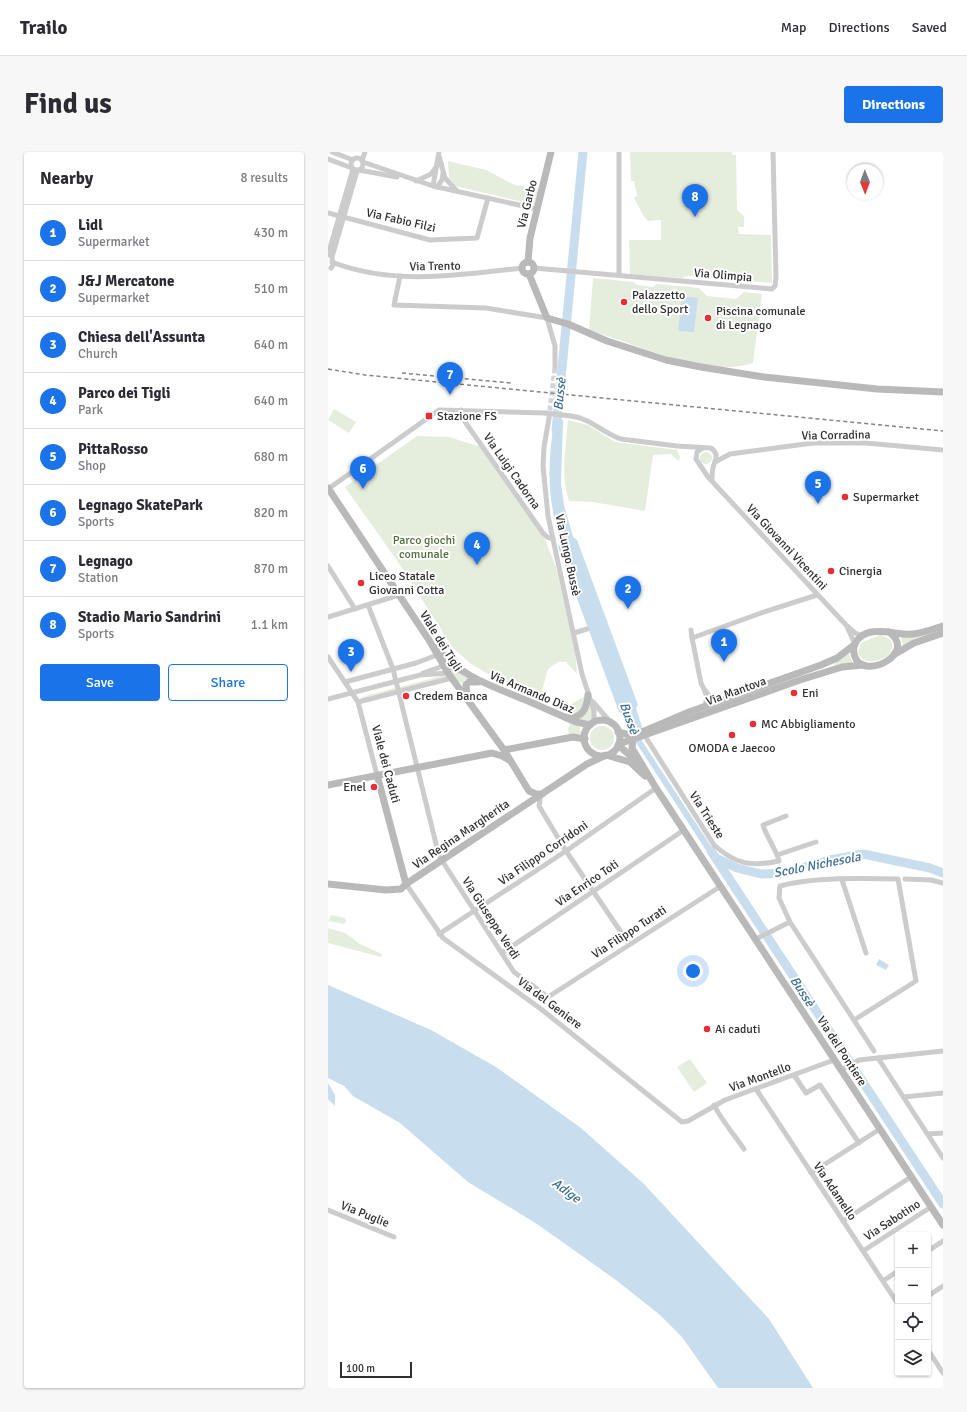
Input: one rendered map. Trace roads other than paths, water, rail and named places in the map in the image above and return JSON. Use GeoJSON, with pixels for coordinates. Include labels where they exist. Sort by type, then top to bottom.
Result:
{"type":"FeatureCollection","features":[{"type":"Feature","properties":{"kind":"main road","name":"Via Garbo"},"geometry":{"type":"LineString","coordinates":[[528,262],[530,238],[551,152]]}},
{"type":"Feature","properties":{"kind":"main road"},"geometry":{"type":"LineString","coordinates":[[532,271],[524,273],[522,268],[524,264],[528,262],[531,263],[532,271],[547,318],[558,321],[607,342],[701,367],[758,376],[877,389],[943,392]]}},
{"type":"Feature","properties":{"kind":"main road","name":"Viale dei Tigli"},"geometry":{"type":"LineString","coordinates":[[328,489],[399,594],[450,676],[504,750],[531,793]]}},
{"type":"Feature","properties":{"kind":"main road","name":"Via Mantova"},"geometry":{"type":"LineString","coordinates":[[643,735],[705,706],[837,658],[864,636],[881,630],[914,634],[943,626]]}},
{"type":"Feature","properties":{"kind":"main road"},"geometry":{"type":"LineString","coordinates":[[889,632],[897,642],[895,654]]}},
{"type":"Feature","properties":{"kind":"main road","name":"Via Mantova"},"geometry":{"type":"LineString","coordinates":[[619,744],[632,737],[643,735],[838,668],[881,664],[914,643],[943,633]]}},
{"type":"Feature","properties":{"kind":"main road","name":"Via Armando Diaz"},"geometry":{"type":"LineString","coordinates":[[429,640],[444,657],[468,675],[580,724],[592,724]]}},
{"type":"Feature","properties":{"kind":"main road"},"geometry":{"type":"LineString","coordinates":[[854,644],[854,657],[863,666]]}},
{"type":"Feature","properties":{"kind":"main road","name":"Viale dei Tigli"},"geometry":{"type":"LineString","coordinates":[[471,704],[466,692],[466,685],[469,682],[483,682]]}},
{"type":"Feature","properties":{"kind":"main road"},"geometry":{"type":"LineString","coordinates":[[565,718],[575,717],[582,713],[586,706],[588,694]]}},
{"type":"Feature","properties":{"kind":"main road"},"geometry":{"type":"LineString","coordinates":[[604,721],[612,724],[618,732],[619,744],[615,750],[605,755],[592,752],[584,739],[585,733],[592,724],[604,721]]}},
{"type":"Feature","properties":{"kind":"main road","name":"Via Mantova"},"geometry":{"type":"LineString","coordinates":[[618,732],[632,737]]}},
{"type":"Feature","properties":{"kind":"main road"},"geometry":{"type":"LineString","coordinates":[[504,750],[574,737],[584,739]]}},
{"type":"Feature","properties":{"kind":"main road","name":"Via del Pontiere"},"geometry":{"type":"LineString","coordinates":[[632,737],[632,748],[656,788],[721,886],[758,938],[834,1060],[843,1069],[880,1129],[943,1225]]}},
{"type":"Feature","properties":{"kind":"main road"},"geometry":{"type":"LineString","coordinates":[[492,753],[496,751],[497,741]]}},
{"type":"Feature","properties":{"kind":"main road","name":"Via del Pontiere"},"geometry":{"type":"LineString","coordinates":[[619,744],[646,771]]}},
{"type":"Feature","properties":{"kind":"main road"},"geometry":{"type":"LineString","coordinates":[[328,785],[492,753],[502,756],[512,763]]}},
{"type":"Feature","properties":{"kind":"main road","name":"Via del Pontiere"},"geometry":{"type":"LineString","coordinates":[[605,755],[630,762],[656,788]]}},
{"type":"Feature","properties":{"kind":"main road","name":"Via Regina Margherita"},"geometry":{"type":"LineString","coordinates":[[406,884],[587,764],[605,755]]}},
{"type":"Feature","properties":{"kind":"main road","name":"Viale dei Caduti"},"geometry":{"type":"LineString","coordinates":[[377,775],[406,884]]}},
{"type":"Feature","properties":{"kind":"main road"},"geometry":{"type":"LineString","coordinates":[[531,793],[542,794]]}},
{"type":"Feature","properties":{"kind":"main road","name":"Via Regina Margherita"},"geometry":{"type":"LineString","coordinates":[[529,802],[531,793]]}},
{"type":"Feature","properties":{"kind":"main road"},"geometry":{"type":"LineString","coordinates":[[328,884],[392,887],[406,884]]}},
{"type":"Feature","properties":{"kind":"street"},"geometry":{"type":"LineString","coordinates":[[332,152],[353,159],[359,158],[363,162],[414,181],[431,174],[438,165]]}},
{"type":"Feature","properties":{"kind":"street"},"geometry":{"type":"LineString","coordinates":[[329,269],[335,239],[355,170],[353,159],[356,152]]}},
{"type":"Feature","properties":{"kind":"street"},"geometry":{"type":"LineString","coordinates":[[355,170],[363,166],[365,152]]}},
{"type":"Feature","properties":{"kind":"street"},"geometry":{"type":"LineString","coordinates":[[619,152],[619,275]]}},
{"type":"Feature","properties":{"kind":"street","name":"Via Olimpia"},"geometry":{"type":"LineString","coordinates":[[532,271],[561,270],[772,289],[775,286],[776,277],[773,152]]}},
{"type":"Feature","properties":{"kind":"street"},"geometry":{"type":"LineString","coordinates":[[435,186],[439,154]]}},
{"type":"Feature","properties":{"kind":"street"},"geometry":{"type":"LineString","coordinates":[[439,154],[443,170],[450,186],[457,192]]}},
{"type":"Feature","properties":{"kind":"street"},"geometry":{"type":"LineString","coordinates":[[328,158],[355,170],[414,181],[537,209]]}},
{"type":"Feature","properties":{"kind":"street"},"geometry":{"type":"LineString","coordinates":[[435,186],[442,180],[443,170]]}},
{"type":"Feature","properties":{"kind":"street","name":"Via Fabio Filzi"},"geometry":{"type":"LineString","coordinates":[[328,213],[430,240],[477,238],[488,198]]}},
{"type":"Feature","properties":{"kind":"street","name":"Via Trento"},"geometry":{"type":"LineString","coordinates":[[330,260],[349,268]]}},
{"type":"Feature","properties":{"kind":"street","name":"Via Trento"},"geometry":{"type":"LineString","coordinates":[[329,269],[349,268],[400,276],[442,277],[522,268]]}},
{"type":"Feature","properties":{"kind":"street"},"geometry":{"type":"LineString","coordinates":[[400,276],[394,305],[486,308],[547,318],[555,346],[555,367]]}},
{"type":"Feature","properties":{"kind":"street"},"geometry":{"type":"LineString","coordinates":[[328,489],[437,411],[444,409],[545,413],[571,416],[589,421],[621,439],[713,449],[716,454],[712,481]]}},
{"type":"Feature","properties":{"kind":"street","name":"Via Luigi Cadorna"},"geometry":{"type":"LineString","coordinates":[[461,410],[463,419],[539,528],[547,537],[553,539]]}},
{"type":"Feature","properties":{"kind":"street","name":"Via Lungo Bussè"},"geometry":{"type":"LineString","coordinates":[[549,418],[544,447],[544,484],[553,539],[588,694],[594,711],[592,724]]}},
{"type":"Feature","properties":{"kind":"street","name":"Via Corradina"},"geometry":{"type":"LineString","coordinates":[[713,449],[730,454],[813,444],[848,443],[943,450]]}},
{"type":"Feature","properties":{"kind":"street"},"geometry":{"type":"LineString","coordinates":[[677,446],[690,450],[696,455],[703,448]]}},
{"type":"Feature","properties":{"kind":"street","name":"Via Corradina"},"geometry":{"type":"LineString","coordinates":[[715,463],[730,454]]}},
{"type":"Feature","properties":{"kind":"street","name":"Via Giovanni Vicentini"},"geometry":{"type":"LineString","coordinates":[[696,455],[696,462],[703,468],[712,481],[817,595],[855,633],[864,636]]}},
{"type":"Feature","properties":{"kind":"street"},"geometry":{"type":"LineString","coordinates":[[703,468],[708,468],[715,463]]}},
{"type":"Feature","properties":{"kind":"street"},"geometry":{"type":"LineString","coordinates":[[328,566],[355,609]]}},
{"type":"Feature","properties":{"kind":"street"},"geometry":{"type":"LineString","coordinates":[[328,617],[399,594]]}},
{"type":"Feature","properties":{"kind":"street"},"geometry":{"type":"LineString","coordinates":[[692,638],[817,595]]}},
{"type":"Feature","properties":{"kind":"street","name":"Via Giuseppe Verdi"},"geometry":{"type":"LineString","coordinates":[[368,605],[393,669],[435,842],[442,860],[514,972],[548,997]]}},
{"type":"Feature","properties":{"kind":"street","name":"Via Giovanni Vicentini"},"geometry":{"type":"LineString","coordinates":[[847,626],[854,644]]}},
{"type":"Feature","properties":{"kind":"street"},"geometry":{"type":"LineString","coordinates":[[574,633],[587,629]]}},
{"type":"Feature","properties":{"kind":"street"},"geometry":{"type":"LineString","coordinates":[[691,630],[702,685],[708,697],[705,706]]}},
{"type":"Feature","properties":{"kind":"street"},"geometry":{"type":"LineString","coordinates":[[345,682],[437,655]]}},
{"type":"Feature","properties":{"kind":"street","name":"Viale dei Caduti"},"geometry":{"type":"LineString","coordinates":[[328,657],[358,702],[377,775]]}},
{"type":"Feature","properties":{"kind":"street"},"geometry":{"type":"LineString","coordinates":[[328,699],[420,675],[444,666]]}},
{"type":"Feature","properties":{"kind":"street","name":"Via Armando Diaz"},"geometry":{"type":"LineString","coordinates":[[444,666],[468,675]]}},
{"type":"Feature","properties":{"kind":"street"},"geometry":{"type":"LineString","coordinates":[[420,675],[450,676]]}},
{"type":"Feature","properties":{"kind":"street"},"geometry":{"type":"LineString","coordinates":[[358,702],[450,676]]}},
{"type":"Feature","properties":{"kind":"street"},"geometry":{"type":"LineString","coordinates":[[704,689],[712,699],[720,701]]}},
{"type":"Feature","properties":{"kind":"street","name":"Via Lungo Bussè"},"geometry":{"type":"LineString","coordinates":[[588,694],[612,724]]}},
{"type":"Feature","properties":{"kind":"street","name":"Via Trieste"},"geometry":{"type":"LineString","coordinates":[[643,735],[714,846],[726,856],[744,863],[763,864],[779,862],[777,855]]}},
{"type":"Feature","properties":{"kind":"street","name":"Via Filippo Corridoni"},"geometry":{"type":"LineString","coordinates":[[439,934],[566,851],[656,788]]}},
{"type":"Feature","properties":{"kind":"street"},"geometry":{"type":"LineString","coordinates":[[539,806],[542,794]]}},
{"type":"Feature","properties":{"kind":"street"},"geometry":{"type":"LineString","coordinates":[[529,802],[539,806],[566,851],[629,944]]}},
{"type":"Feature","properties":{"kind":"street"},"geometry":{"type":"LineString","coordinates":[[786,816],[763,825],[771,845],[777,855],[816,842]]}},
{"type":"Feature","properties":{"kind":"street","name":"Via Enrico Toti"},"geometry":{"type":"LineString","coordinates":[[502,953],[684,830]]}},
{"type":"Feature","properties":{"kind":"street"},"geometry":{"type":"LineString","coordinates":[[854,1020],[916,981],[898,879],[842,880],[792,883],[780,886],[779,898],[790,922],[874,1051]]}},
{"type":"Feature","properties":{"kind":"street"},"geometry":{"type":"LineString","coordinates":[[905,879],[931,880],[943,883]]}},
{"type":"Feature","properties":{"kind":"street"},"geometry":{"type":"LineString","coordinates":[[842,880],[866,953]]}},
{"type":"Feature","properties":{"kind":"street","name":"Via del Geniere"},"geometry":{"type":"LineString","coordinates":[[406,884],[439,934],[448,942],[559,1022],[680,1121],[686,1122],[694,1117]]}},
{"type":"Feature","properties":{"kind":"street","name":"Via Filippo Turati"},"geometry":{"type":"LineString","coordinates":[[548,997],[721,886]]}},
{"type":"Feature","properties":{"kind":"street"},"geometry":{"type":"LineString","coordinates":[[758,938],[790,922]]}},
{"type":"Feature","properties":{"kind":"street"},"geometry":{"type":"LineString","coordinates":[[843,1069],[855,1061],[943,1051]]}},
{"type":"Feature","properties":{"kind":"street"},"geometry":{"type":"LineString","coordinates":[[878,1058],[943,1158]]}},
{"type":"Feature","properties":{"kind":"street","name":"Via Montello"},"geometry":{"type":"LineString","coordinates":[[694,1117],[714,1105],[834,1060]]}},
{"type":"Feature","properties":{"kind":"street"},"geometry":{"type":"LineString","coordinates":[[794,1075],[806,1093],[820,1085],[859,1143]]}},
{"type":"Feature","properties":{"kind":"street","name":"Via Adamello"},"geometry":{"type":"LineString","coordinates":[[756,1089],[895,1299]]}},
{"type":"Feature","properties":{"kind":"street"},"geometry":{"type":"LineString","coordinates":[[904,1097],[943,1093]]}},
{"type":"Feature","properties":{"kind":"street"},"geometry":{"type":"LineString","coordinates":[[714,1105],[721,1119],[730,1128],[744,1149]]}},
{"type":"Feature","properties":{"kind":"street"},"geometry":{"type":"LineString","coordinates":[[811,1173],[880,1129]]}},
{"type":"Feature","properties":{"kind":"street"},"geometry":{"type":"LineString","coordinates":[[928,1134],[943,1133]]}},
{"type":"Feature","properties":{"kind":"street"},"geometry":{"type":"LineString","coordinates":[[843,1221],[911,1177]]}},
{"type":"Feature","properties":{"kind":"street","name":"Via Sabotino"},"geometry":{"type":"LineString","coordinates":[[863,1251],[931,1207]]}},
{"type":"Feature","properties":{"kind":"street","name":"Via Puglie"},"geometry":{"type":"LineString","coordinates":[[328,1210],[394,1237]]}},
{"type":"Feature","properties":{"kind":"street"},"geometry":{"type":"LineString","coordinates":[[931,1249],[943,1241]]}},
{"type":"Feature","properties":{"kind":"street"},"geometry":{"type":"LineString","coordinates":[[883,1281],[895,1273]]}},
{"type":"Feature","properties":{"kind":"street"},"geometry":{"type":"LineString","coordinates":[[931,1294],[943,1286]]}},
{"type":"Feature","properties":{"kind":"street"},"geometry":{"type":"LineString","coordinates":[[931,1355],[943,1373]]}},
{"type":"Feature","properties":{"kind":"water"},"geometry":{"type":"Polygon","coordinates":[[[682,296],[698,298],[694,332],[678,331],[682,296]]]}},
{"type":"Feature","properties":{"kind":"water"},"geometry":{"type":"Polygon","coordinates":[[[554,419],[563,420],[561,483],[564,505],[573,537],[577,540],[638,705],[636,708],[642,727],[642,741],[720,860],[715,864],[637,744],[624,715],[619,712],[558,547],[561,543],[553,510],[550,481],[550,452],[554,419]]]}},
{"type":"Feature","properties":{"kind":"water"},"geometry":{"type":"Polygon","coordinates":[[[879,959],[889,965],[886,970],[876,965],[879,959]]]}},
{"type":"Feature","properties":{"kind":"water","name":"Adige"},"geometry":{"type":"Polygon","coordinates":[[[328,985],[431,1030],[496,1067],[581,1128],[644,1184],[769,1319],[813,1388],[718,1388],[682,1337],[660,1315],[616,1280],[537,1224],[468,1182],[400,1123],[353,1096],[344,1086],[328,1078],[328,985]]]}},
{"type":"Feature","properties":{"kind":"water"},"geometry":{"type":"Polygon","coordinates":[[[328,1083],[335,1095],[335,1106],[328,1099],[328,1083]]]}},
{"type":"Feature","properties":{"kind":"waterway","name":"Bussè"},"geometry":{"type":"LineString","coordinates":[[556,430],[583,152]]}},
{"type":"Feature","properties":{"kind":"waterway","name":"Bussè"},"geometry":{"type":"LineString","coordinates":[[711,851],[943,1204]]}},
{"type":"Feature","properties":{"kind":"waterway","name":"Scolo Nichesola"},"geometry":{"type":"LineString","coordinates":[[716,858],[737,868],[761,874],[783,873],[830,860],[863,854],[930,868],[943,873]]}},
{"type":"Feature","properties":{"kind":"tunnel"},"geometry":{"type":"LineString","coordinates":[[549,418],[555,367]]}},
{"type":"Feature","properties":{"kind":"railway"},"geometry":{"type":"LineString","coordinates":[[328,369],[365,375],[943,431]]}},
{"type":"Feature","properties":{"kind":"railway"},"geometry":{"type":"LineString","coordinates":[[402,373],[511,383]]}},
{"type":"Feature","properties":{"kind":"place","name":"Stadio Mario Sandrini"},"geometry":{"type":"Point","coordinates":[695,217]}},
{"type":"Feature","properties":{"kind":"place","name":"Palazzetto dello Sport"},"geometry":{"type":"Point","coordinates":[624,302]}},
{"type":"Feature","properties":{"kind":"place","name":"Piscina comunale di Legnago"},"geometry":{"type":"Point","coordinates":[708,318]}},
{"type":"Feature","properties":{"kind":"place","name":"Legnago"},"geometry":{"type":"Point","coordinates":[450,395]}},
{"type":"Feature","properties":{"kind":"place","name":"Stazione FS"},"geometry":{"type":"Point","coordinates":[429,416]}},
{"type":"Feature","properties":{"kind":"place","name":"Legnago SkatePark"},"geometry":{"type":"Point","coordinates":[363,489]}},
{"type":"Feature","properties":{"kind":"place","name":"Supermarket"},"geometry":{"type":"Point","coordinates":[845,497]}},
{"type":"Feature","properties":{"kind":"place","name":"PittaRosso"},"geometry":{"type":"Point","coordinates":[818,504]}},
{"type":"Feature","properties":{"kind":"place","name":"Parco dei Tigli"},"geometry":{"type":"Point","coordinates":[477,565]}},
{"type":"Feature","properties":{"kind":"place","name":"Cinergia"},"geometry":{"type":"Point","coordinates":[831,571]}},
{"type":"Feature","properties":{"kind":"place","name":"Liceo Statale Giovanni Cotta"},"geometry":{"type":"Point","coordinates":[361,583]}},
{"type":"Feature","properties":{"kind":"place","name":"J&J Mercatone"},"geometry":{"type":"Point","coordinates":[628,609]}},
{"type":"Feature","properties":{"kind":"place","name":"Lidl"},"geometry":{"type":"Point","coordinates":[724,662]}},
{"type":"Feature","properties":{"kind":"place","name":"Chiesa dell'Assunta"},"geometry":{"type":"Point","coordinates":[351,672]}},
{"type":"Feature","properties":{"kind":"place","name":"Eni"},"geometry":{"type":"Point","coordinates":[794,693]}},
{"type":"Feature","properties":{"kind":"place","name":"Credem Banca"},"geometry":{"type":"Point","coordinates":[406,696]}},
{"type":"Feature","properties":{"kind":"place","name":"MC Abbigliamento"},"geometry":{"type":"Point","coordinates":[753,724]}},
{"type":"Feature","properties":{"kind":"place","name":"OMODA e Jaecoo"},"geometry":{"type":"Point","coordinates":[732,735]}},
{"type":"Feature","properties":{"kind":"place","name":"Enel"},"geometry":{"type":"Point","coordinates":[374,787]}},
{"type":"Feature","properties":{"kind":"place","name":"Ai caduti"},"geometry":{"type":"Point","coordinates":[707,1029]}},
{"type":"Feature","properties":{"kind":"park label","name":"Parco giochi comunale"},"geometry":{"type":"Point","coordinates":[424,547]}}]}
